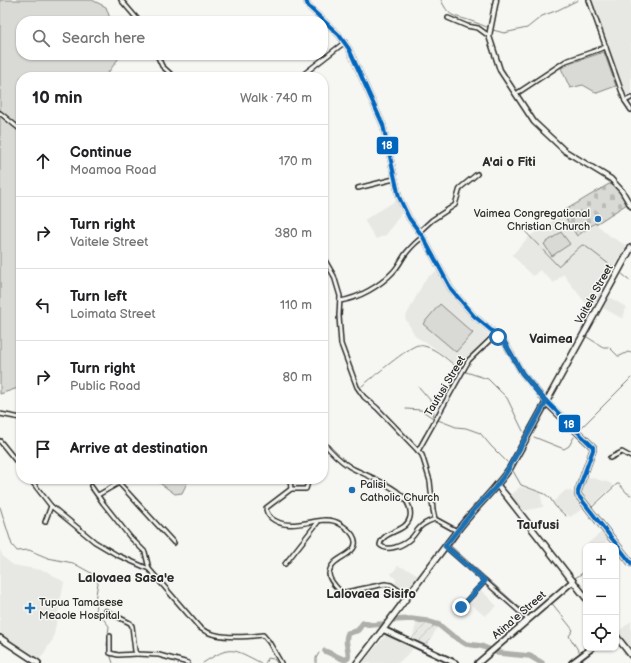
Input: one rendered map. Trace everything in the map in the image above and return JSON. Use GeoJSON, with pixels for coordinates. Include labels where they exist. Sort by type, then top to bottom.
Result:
{"type":"FeatureCollection","features":[{"type":"Feature","properties":{"kind":"main road","name":"Vaitele Street"},"geometry":{"type":"LineString","coordinates":[[357,663],[445,546],[474,510],[497,485],[514,461],[631,248]]}},
{"type":"Feature","properties":{"kind":"main road"},"geometry":{"type":"LineString","coordinates":[[546,402],[593,447],[578,495],[631,563]]}},
{"type":"Feature","properties":{"kind":"main road"},"geometry":{"type":"LineString","coordinates":[[508,498],[504,490],[504,482],[514,461]]}},
{"type":"Feature","properties":{"kind":"main road"},"geometry":{"type":"LineString","coordinates":[[497,485],[583,594]]}},
{"type":"Feature","properties":{"kind":"main road"},"geometry":{"type":"LineString","coordinates":[[488,496],[497,492],[508,498]]}},
{"type":"Feature","properties":{"kind":"main road","name":"Atina'e Street"},"geometry":{"type":"LineString","coordinates":[[478,663],[573,580]]}},
{"type":"Feature","properties":{"kind":"main road"},"geometry":{"type":"LineString","coordinates":[[384,629],[455,663]]}},
{"type":"Feature","properties":{"kind":"main road"},"geometry":{"type":"LineString","coordinates":[[0,638],[37,663]]}},
{"type":"Feature","properties":{"kind":"main road"},"geometry":{"type":"LineString","coordinates":[[619,640],[631,655]]}},
{"type":"Feature","properties":{"kind":"main road"},"geometry":{"type":"LineString","coordinates":[[572,663],[588,651]]}},
{"type":"Feature","properties":{"kind":"street"},"geometry":{"type":"LineString","coordinates":[[121,0],[135,16]]}},
{"type":"Feature","properties":{"kind":"street"},"geometry":{"type":"LineString","coordinates":[[306,0],[308,6],[317,16]]}},
{"type":"Feature","properties":{"kind":"street"},"geometry":{"type":"LineString","coordinates":[[496,0],[489,34],[500,70],[534,122],[565,151],[611,180],[622,191],[631,206]]}},
{"type":"Feature","properties":{"kind":"street"},"geometry":{"type":"LineString","coordinates":[[590,0],[625,101],[631,110]]}},
{"type":"Feature","properties":{"kind":"street"},"geometry":{"type":"LineString","coordinates":[[448,18],[467,26],[478,28],[489,34]]}},
{"type":"Feature","properties":{"kind":"street"},"geometry":{"type":"LineString","coordinates":[[328,25],[345,42],[349,49],[383,125],[399,197],[409,218],[423,237],[451,289],[474,316],[504,342],[522,373],[546,402]]}},
{"type":"Feature","properties":{"kind":"street"},"geometry":{"type":"LineString","coordinates":[[328,55],[345,42]]}},
{"type":"Feature","properties":{"kind":"street"},"geometry":{"type":"LineString","coordinates":[[516,94],[566,61],[606,47]]}},
{"type":"Feature","properties":{"kind":"street"},"geometry":{"type":"LineString","coordinates":[[159,60],[162,66],[169,72]]}},
{"type":"Feature","properties":{"kind":"street"},"geometry":{"type":"LineString","coordinates":[[306,72],[322,60]]}},
{"type":"Feature","properties":{"kind":"street"},"geometry":{"type":"LineString","coordinates":[[625,101],[631,98]]}},
{"type":"Feature","properties":{"kind":"street"},"geometry":{"type":"LineString","coordinates":[[0,113],[16,126]]}},
{"type":"Feature","properties":{"kind":"street"},"geometry":{"type":"LineString","coordinates":[[419,232],[432,220],[454,205],[460,188],[477,174]]}},
{"type":"Feature","properties":{"kind":"street"},"geometry":{"type":"LineString","coordinates":[[358,188],[394,179]]}},
{"type":"Feature","properties":{"kind":"street"},"geometry":{"type":"LineString","coordinates":[[340,301],[347,300],[369,290],[385,280],[393,272],[408,251],[423,237]]}},
{"type":"Feature","properties":{"kind":"street"},"geometry":{"type":"LineString","coordinates":[[328,266],[334,276],[340,296],[339,332],[341,344],[357,387],[364,397],[377,408],[418,451],[424,461],[430,481],[435,519],[457,531]]}},
{"type":"Feature","properties":{"kind":"street","name":"Taufusi Street"},"geometry":{"type":"LineString","coordinates":[[418,451],[469,360],[495,335]]}},
{"type":"Feature","properties":{"kind":"street"},"geometry":{"type":"LineString","coordinates":[[0,414],[16,417]]}},
{"type":"Feature","properties":{"kind":"street"},"geometry":{"type":"LineString","coordinates":[[0,441],[16,461]]}},
{"type":"Feature","properties":{"kind":"street"},"geometry":{"type":"LineString","coordinates":[[328,448],[345,464],[396,490],[409,506],[411,515],[409,521],[403,527],[382,538],[380,545],[382,547],[388,548],[403,544],[409,540],[424,524],[435,519]]}},
{"type":"Feature","properties":{"kind":"street"},"geometry":{"type":"LineString","coordinates":[[610,458],[622,452],[631,457]]}},
{"type":"Feature","properties":{"kind":"street"},"geometry":{"type":"LineString","coordinates":[[34,484],[52,506],[101,546],[149,569],[202,630],[213,634],[232,636],[246,637],[263,635],[269,642],[281,663]]}},
{"type":"Feature","properties":{"kind":"street"},"geometry":{"type":"LineString","coordinates":[[98,495],[117,484]]}},
{"type":"Feature","properties":{"kind":"street"},"geometry":{"type":"LineString","coordinates":[[120,484],[174,543]]}},
{"type":"Feature","properties":{"kind":"street"},"geometry":{"type":"LineString","coordinates":[[290,484],[291,489]]}},
{"type":"Feature","properties":{"kind":"street"},"geometry":{"type":"LineString","coordinates":[[308,484],[306,489],[291,489],[266,508],[267,514],[274,521],[298,525],[332,520],[340,523],[351,532],[354,536],[355,546],[352,550],[336,561],[329,574],[341,592],[385,584],[393,586],[408,597]]}},
{"type":"Feature","properties":{"kind":"street"},"geometry":{"type":"LineString","coordinates":[[91,486],[130,537],[145,552],[149,569]]}},
{"type":"Feature","properties":{"kind":"street"},"geometry":{"type":"LineString","coordinates":[[45,522],[52,506]]}},
{"type":"Feature","properties":{"kind":"street"},"geometry":{"type":"LineString","coordinates":[[285,564],[318,522]]}},
{"type":"Feature","properties":{"kind":"street"},"geometry":{"type":"LineString","coordinates":[[445,546],[528,618]]}},
{"type":"Feature","properties":{"kind":"street"},"geometry":{"type":"LineString","coordinates":[[461,607],[485,581]]}},
{"type":"Feature","properties":{"kind":"street"},"geometry":{"type":"LineString","coordinates":[[106,611],[130,622],[132,626],[135,651],[137,654]]}},
{"type":"Feature","properties":{"kind":"street"},"geometry":{"type":"LineString","coordinates":[[110,636],[110,653],[118,655],[159,655],[188,663]]}},
{"type":"Feature","properties":{"kind":"shaded area"},"geometry":{"type":"Polygon","coordinates":[[[631,0],[631,94],[627,96],[591,1],[631,0]]]}},
{"type":"Feature","properties":{"kind":"shaded area"},"geometry":{"type":"Polygon","coordinates":[[[397,200],[402,212],[386,235],[376,239],[364,220],[397,200]]]}},
{"type":"Feature","properties":{"kind":"shaded area"},"geometry":{"type":"Polygon","coordinates":[[[563,214],[577,236],[595,223],[610,236],[627,246],[615,264],[615,267],[600,296],[592,306],[591,310],[563,274],[554,283],[540,270],[533,276],[512,255],[530,236],[563,214]]]}},
{"type":"Feature","properties":{"kind":"shaded area"},"geometry":{"type":"Polygon","coordinates":[[[437,271],[447,288],[473,320],[489,335],[460,368],[429,344],[416,337],[405,318],[426,278],[437,271]]]}},
{"type":"Feature","properties":{"kind":"shaded area"},"geometry":{"type":"Polygon","coordinates":[[[609,297],[626,307],[623,319],[603,308],[609,297]]]}},
{"type":"Feature","properties":{"kind":"shaded area"},"geometry":{"type":"Polygon","coordinates":[[[586,476],[610,483],[613,486],[591,506],[579,491],[586,476]]]}},
{"type":"Feature","properties":{"kind":"shaded area"},"geometry":{"type":"Polygon","coordinates":[[[520,487],[540,492],[543,507],[522,511],[510,496],[520,487]]]}},
{"type":"Feature","properties":{"kind":"shaded area"},"geometry":{"type":"Polygon","coordinates":[[[566,490],[573,492],[584,508],[570,517],[555,505],[554,501],[566,490]]]}},
{"type":"Feature","properties":{"kind":"shaded area"},"geometry":{"type":"Polygon","coordinates":[[[603,531],[610,539],[605,543],[588,543],[603,531]]]}},
{"type":"Feature","properties":{"kind":"shaded area","name":"Tupua Tamasese Meaole Hospital"},"geometry":{"type":"Polygon","coordinates":[[[0,550],[3,557],[13,565],[46,571],[64,582],[53,639],[40,659],[0,634],[0,550]]]}},
{"type":"Feature","properties":{"kind":"shaded area"},"geometry":{"type":"Polygon","coordinates":[[[398,566],[412,571],[418,576],[406,592],[395,585],[396,579],[391,574],[398,566]]]}},
{"type":"Feature","properties":{"kind":"shaded area"},"geometry":{"type":"Polygon","coordinates":[[[480,589],[497,606],[485,616],[468,602],[480,589]]]}},
{"type":"Feature","properties":{"kind":"shaded area"},"geometry":{"type":"Polygon","coordinates":[[[417,621],[426,622],[437,628],[427,646],[412,639],[417,621]]]}},
{"type":"Feature","properties":{"kind":"shaded area"},"geometry":{"type":"Polygon","coordinates":[[[631,621],[631,648],[619,633],[619,631],[631,621]]]}},
{"type":"Feature","properties":{"kind":"shaded area"},"geometry":{"type":"Polygon","coordinates":[[[386,635],[389,635],[413,649],[398,663],[363,663],[386,635]]]}},
{"type":"Feature","properties":{"kind":"green space"},"geometry":{"type":"Polygon","coordinates":[[[0,0],[92,0],[106,7],[109,16],[16,16],[16,60],[117,60],[109,72],[16,72],[16,389],[0,394],[0,0]]]}},
{"type":"Feature","properties":{"kind":"green space"},"geometry":{"type":"Polygon","coordinates":[[[604,52],[616,86],[597,93],[583,85],[570,88],[561,68],[604,52]]]}},
{"type":"Feature","properties":{"kind":"green space","name":"Vaimea Congregational Christian Church"},"geometry":{"type":"Polygon","coordinates":[[[609,184],[615,186],[627,204],[596,224],[595,223],[577,236],[562,212],[609,184]]]}},
{"type":"Feature","properties":{"kind":"green space"},"geometry":{"type":"Polygon","coordinates":[[[561,232],[570,244],[552,256],[544,244],[561,232]]]}},
{"type":"Feature","properties":{"kind":"green space"},"geometry":{"type":"Polygon","coordinates":[[[440,304],[473,333],[456,352],[423,324],[440,304]]]}},
{"type":"Feature","properties":{"kind":"green space"},"geometry":{"type":"Polygon","coordinates":[[[161,484],[186,484],[182,493],[175,494],[161,484]]]}},
{"type":"Feature","properties":{"kind":"waterway"},"geometry":{"type":"LineString","coordinates":[[441,0],[447,10],[453,15],[490,28]]}},
{"type":"Feature","properties":{"kind":"waterway"},"geometry":{"type":"LineString","coordinates":[[493,30],[504,33],[527,28],[542,16],[578,0]]}},
{"type":"Feature","properties":{"kind":"waterway"},"geometry":{"type":"LineString","coordinates":[[520,226],[558,266],[582,245],[584,245],[614,268]]}},
{"type":"Feature","properties":{"kind":"waterway"},"geometry":{"type":"LineString","coordinates":[[622,274],[631,281]]}},
{"type":"Feature","properties":{"kind":"waterway"},"geometry":{"type":"LineString","coordinates":[[458,374],[466,360],[491,335]]}},
{"type":"Feature","properties":{"kind":"waterway"},"geometry":{"type":"LineString","coordinates":[[587,337],[603,347],[609,347],[618,356],[628,352],[631,353]]}},
{"type":"Feature","properties":{"kind":"waterway"},"geometry":{"type":"LineString","coordinates":[[362,386],[399,357],[418,345],[434,350],[461,370]]}},
{"type":"Feature","properties":{"kind":"waterway"},"geometry":{"type":"LineString","coordinates":[[466,372],[488,379],[507,398],[523,431]]}},
{"type":"Feature","properties":{"kind":"waterway"},"geometry":{"type":"LineString","coordinates":[[452,385],[457,377]]}},
{"type":"Feature","properties":{"kind":"waterway"},"geometry":{"type":"LineString","coordinates":[[579,430],[631,378]]}},
{"type":"Feature","properties":{"kind":"waterway"},"geometry":{"type":"LineString","coordinates":[[419,387],[430,400],[433,407]]}},
{"type":"Feature","properties":{"kind":"waterway"},"geometry":{"type":"LineString","coordinates":[[443,401],[451,388]]}},
{"type":"Feature","properties":{"kind":"waterway"},"geometry":{"type":"LineString","coordinates":[[426,433],[442,404]]}},
{"type":"Feature","properties":{"kind":"waterway"},"geometry":{"type":"LineString","coordinates":[[406,409],[421,410],[433,418]]}},
{"type":"Feature","properties":{"kind":"waterway"},"geometry":{"type":"LineString","coordinates":[[433,411],[433,417]]}},
{"type":"Feature","properties":{"kind":"waterway"},"geometry":{"type":"LineString","coordinates":[[438,420],[456,427],[466,428],[480,433],[507,462]]}},
{"type":"Feature","properties":{"kind":"waterway"},"geometry":{"type":"LineString","coordinates":[[418,446],[424,435]]}},
{"type":"Feature","properties":{"kind":"waterway"},"geometry":{"type":"LineString","coordinates":[[534,437],[564,449],[569,446],[574,437]]}},
{"type":"Feature","properties":{"kind":"waterway"},"geometry":{"type":"LineString","coordinates":[[513,471],[521,485],[545,494],[566,516]]}},
{"type":"Feature","properties":{"kind":"waterway"},"geometry":{"type":"LineString","coordinates":[[604,524],[591,508],[617,484],[619,484],[627,493],[631,495]]}},
{"type":"Feature","properties":{"kind":"waterway"},"geometry":{"type":"LineString","coordinates":[[0,507],[12,545],[17,551],[29,550],[48,558],[73,563],[91,573],[98,583],[95,600],[96,610],[109,626],[107,645],[113,663]]}},
{"type":"Feature","properties":{"kind":"waterway"},"geometry":{"type":"LineString","coordinates":[[437,518],[446,523]]}},
{"type":"Feature","properties":{"kind":"waterway"},"geometry":{"type":"LineString","coordinates":[[607,528],[619,543]]}},
{"type":"Feature","properties":{"kind":"waterway"},"geometry":{"type":"LineString","coordinates":[[459,531],[460,533],[451,546],[527,614],[531,612]]}},
{"type":"Feature","properties":{"kind":"waterway"},"geometry":{"type":"LineString","coordinates":[[575,578],[583,573]]}},
{"type":"Feature","properties":{"kind":"waterway"},"geometry":{"type":"LineString","coordinates":[[535,609],[547,599],[548,600]]}},
{"type":"Feature","properties":{"kind":"waterway"},"geometry":{"type":"LineString","coordinates":[[551,602],[573,630],[569,636],[580,653]]}},
{"type":"Feature","properties":{"kind":"waterway"},"geometry":{"type":"LineString","coordinates":[[325,651],[345,660],[348,658],[346,643],[348,633],[358,630],[363,623],[372,625],[382,624],[392,620],[411,619],[439,625],[466,644],[481,646],[498,653],[530,656],[542,663]]}},
{"type":"Feature","properties":{"kind":"waterway"},"geometry":{"type":"LineString","coordinates":[[203,663],[226,651],[244,654],[261,663]]}},
{"type":"Feature","properties":{"kind":"waterway"},"geometry":{"type":"LineString","coordinates":[[316,663],[316,658],[319,653]]}},
{"type":"Feature","properties":{"kind":"waterway"},"geometry":{"type":"LineString","coordinates":[[265,663],[267,658],[274,659],[277,663]]}},
{"type":"Feature","properties":{"kind":"transit line","name":"18"},"geometry":{"type":"LineString","coordinates":[[306,0],[308,6],[319,16]]}},
{"type":"Feature","properties":{"kind":"transit line","name":"18"},"geometry":{"type":"LineString","coordinates":[[328,25],[339,35],[349,49],[383,125],[399,197],[409,218],[423,237],[451,289],[474,316],[504,341],[522,373],[539,394],[593,447],[578,495],[631,563]]}},
{"type":"Feature","properties":{"kind":"place","name":"Vaimea Congregational Christian Church"},"geometry":{"type":"Point","coordinates":[598,219]}},
{"type":"Feature","properties":{"kind":"place","name":"Palisi Catholic Church"},"geometry":{"type":"Point","coordinates":[352,490]}},
{"type":"Feature","properties":{"kind":"place","name":"Tupua Tamasese Meaole Hospital"},"geometry":{"type":"Point","coordinates":[30,608]}},
{"type":"Feature","properties":{"kind":"district","name":"A'ai o Fiti"},"geometry":{"type":"Point","coordinates":[509,162]}},
{"type":"Feature","properties":{"kind":"district","name":"Vaimea"},"geometry":{"type":"Point","coordinates":[551,339]}},
{"type":"Feature","properties":{"kind":"district","name":"Taufusi"},"geometry":{"type":"Point","coordinates":[538,525]}},
{"type":"Feature","properties":{"kind":"district","name":"Lalovaea Sasa'e"},"geometry":{"type":"Point","coordinates":[126,578]}},
{"type":"Feature","properties":{"kind":"district","name":"Lalovaea Sisifo"},"geometry":{"type":"Point","coordinates":[371,594]}},
{"type":"Feature","properties":{"kind":"route"},"geometry":{"type":"LineString","coordinates":[[461,607],[485,581],[445,546],[474,510],[501,481],[519,452],[546,402],[522,373],[504,342],[498,337]]}}]}
